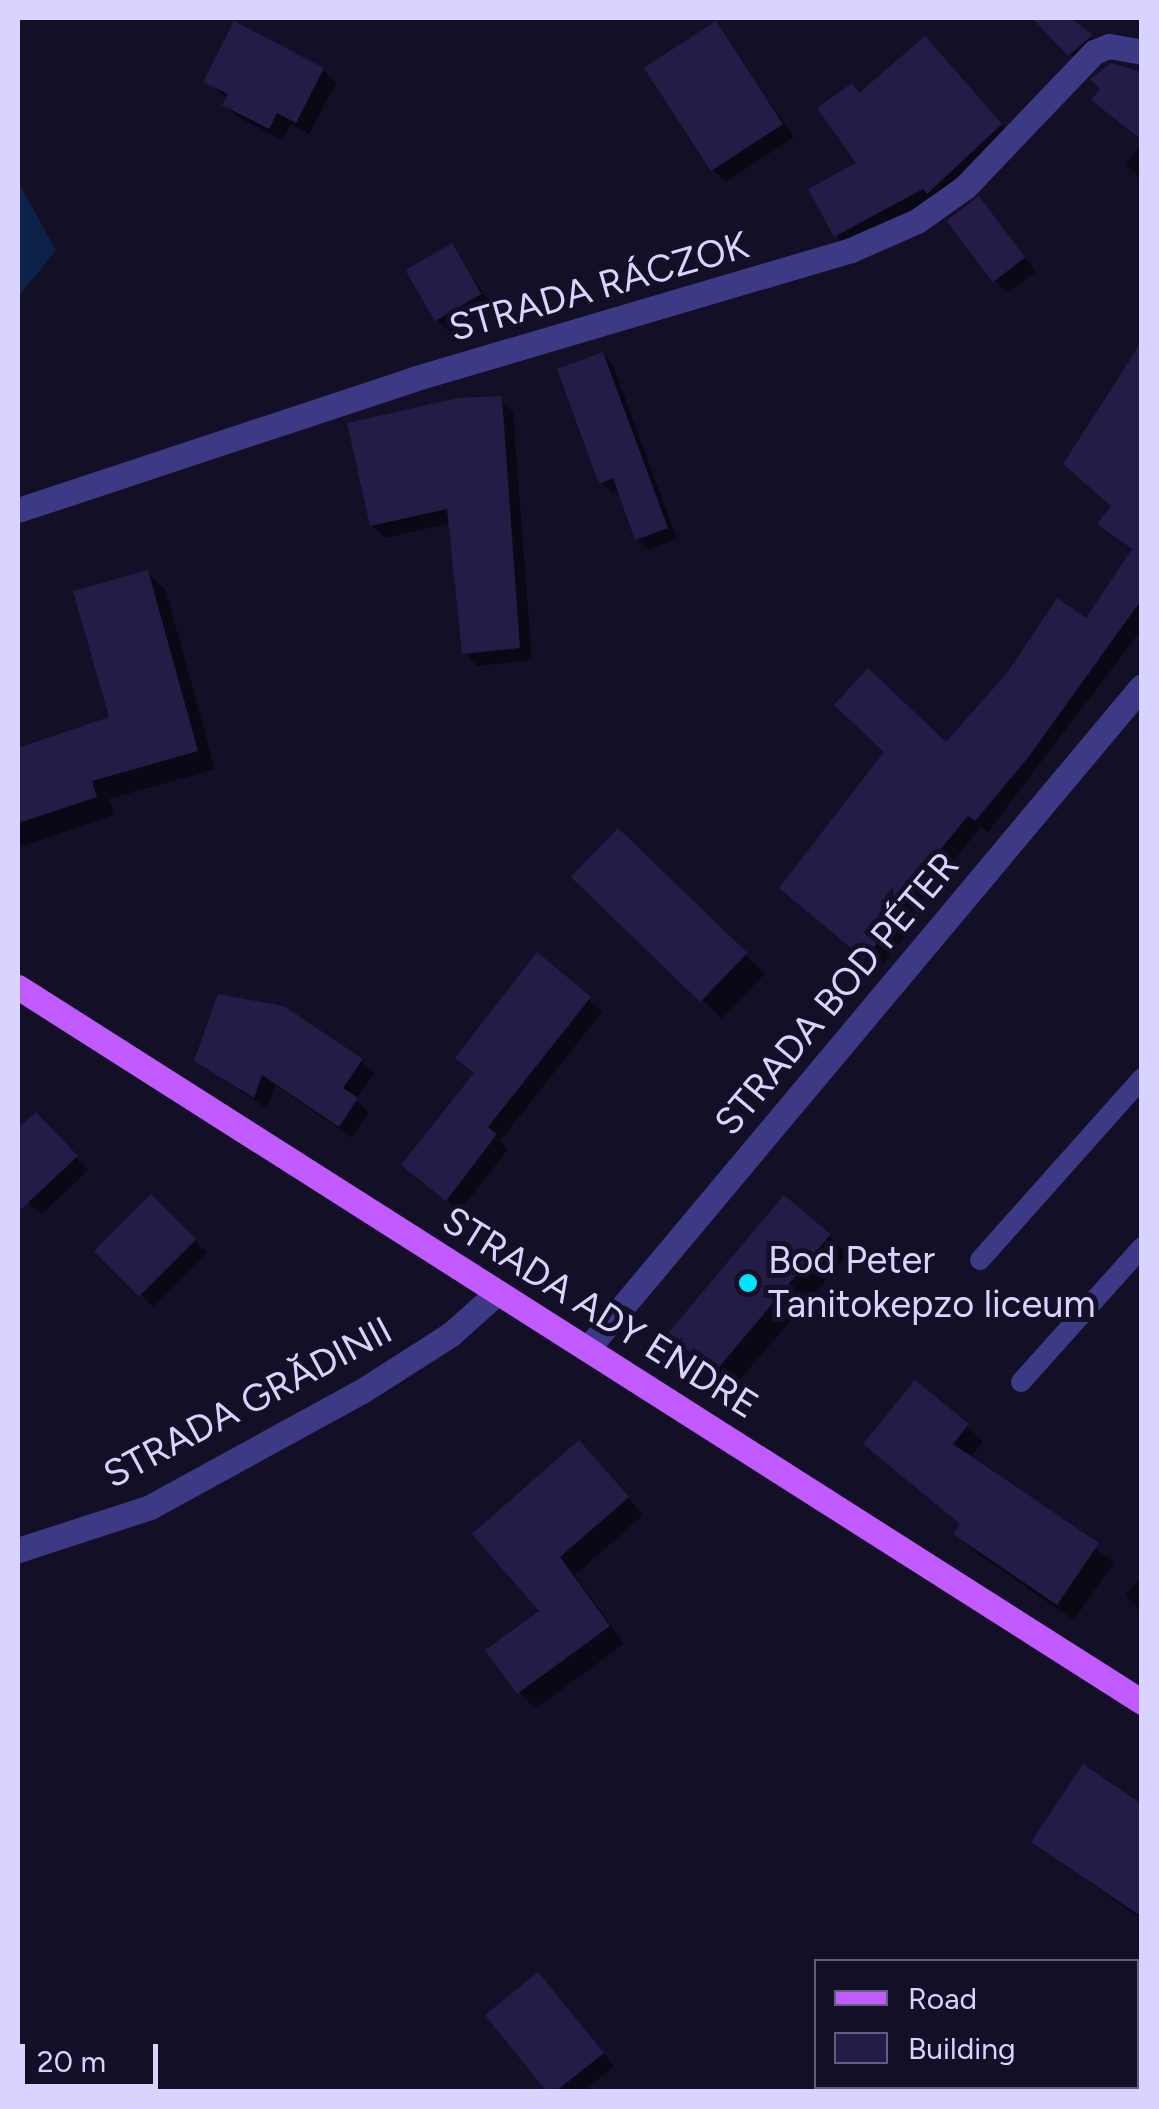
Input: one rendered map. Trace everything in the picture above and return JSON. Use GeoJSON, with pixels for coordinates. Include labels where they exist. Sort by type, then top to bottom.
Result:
{"type":"FeatureCollection","features":[{"type":"Feature","properties":{"kind":"main road","name":"STRADA ADY ENDRE"},"geometry":{"type":"LineString","coordinates":[[18,987],[1142,1702]]}},
{"type":"Feature","properties":{"kind":"street","name":"STRADA RÁCZOK"},"geometry":{"type":"LineString","coordinates":[[18,510],[412,378],[851,250],[917,222],[964,187],[1094,52],[1109,46],[1142,52]]}},
{"type":"Feature","properties":{"kind":"street","name":"STRADA BOD PÉTER"},"geometry":{"type":"LineString","coordinates":[[588,1348],[1142,686]]}},
{"type":"Feature","properties":{"kind":"street","name":"STRADA GRĂDINII"},"geometry":{"type":"LineString","coordinates":[[18,1550],[166,1498],[362,1391],[451,1334],[498,1293]]}},
{"type":"Feature","properties":{"kind":"lane"},"geometry":{"type":"LineString","coordinates":[[980,1260],[1142,1078]]}},
{"type":"Feature","properties":{"kind":"lane"},"geometry":{"type":"LineString","coordinates":[[1022,1382],[1142,1247]]}},
{"type":"Feature","properties":{"kind":"water"},"geometry":{"type":"Polygon","coordinates":[[[18,182],[56,250],[18,297],[18,182]]]}},
{"type":"Feature","properties":{"kind":"building"},"geometry":{"type":"Polygon","coordinates":[[[1032,18],[1070,18],[1093,35],[1068,56],[1032,18]]]}},
{"type":"Feature","properties":{"kind":"building"},"geometry":{"type":"Polygon","coordinates":[[[234,21],[324,68],[296,123],[277,113],[269,129],[222,105],[228,94],[203,82],[234,21]]]}},
{"type":"Feature","properties":{"kind":"building"},"geometry":{"type":"Polygon","coordinates":[[[716,21],[783,124],[711,171],[644,68],[716,21]]]}},
{"type":"Feature","properties":{"kind":"building"},"geometry":{"type":"Polygon","coordinates":[[[925,36],[1002,124],[927,194],[923,189],[834,237],[808,189],[856,163],[817,108],[852,83],[859,93],[925,36]]]}},
{"type":"Feature","properties":{"kind":"building"},"geometry":{"type":"Polygon","coordinates":[[[1111,63],[1142,72],[1142,140],[1091,100],[1100,89],[1090,79],[1111,63]]]}},
{"type":"Feature","properties":{"kind":"building"},"geometry":{"type":"Polygon","coordinates":[[[979,196],[1025,257],[993,282],[946,221],[979,196]]]}},
{"type":"Feature","properties":{"kind":"building"},"geometry":{"type":"Polygon","coordinates":[[[452,243],[482,294],[435,321],[405,270],[452,243]]]}},
{"type":"Feature","properties":{"kind":"building"},"geometry":{"type":"Polygon","coordinates":[[[1142,341],[1142,599],[1030,755],[975,821],[968,816],[892,908],[901,915],[864,959],[779,888],[884,752],[834,705],[868,668],[946,742],[1007,673],[1057,598],[1086,618],[1132,549],[1097,524],[1111,506],[1063,464],[1142,341]]]}},
{"type":"Feature","properties":{"kind":"building"},"geometry":{"type":"Polygon","coordinates":[[[603,352],[668,528],[635,540],[613,478],[599,484],[557,369],[603,352]]]}},
{"type":"Feature","properties":{"kind":"building"},"geometry":{"type":"Polygon","coordinates":[[[502,396],[520,648],[462,654],[447,509],[370,526],[347,423],[458,398],[502,396]]]}},
{"type":"Feature","properties":{"kind":"building"},"geometry":{"type":"Polygon","coordinates":[[[148,570],[198,751],[92,781],[97,797],[18,823],[18,748],[109,717],[73,591],[148,570]]]}},
{"type":"Feature","properties":{"kind":"building"},"geometry":{"type":"Polygon","coordinates":[[[618,828],[747,953],[700,1002],[571,877],[618,828]]]}},
{"type":"Feature","properties":{"kind":"building"},"geometry":{"type":"Polygon","coordinates":[[[537,952],[591,997],[488,1127],[497,1134],[446,1201],[401,1165],[474,1073],[455,1058],[537,952]]]}},
{"type":"Feature","properties":{"kind":"building"},"geometry":{"type":"Polygon","coordinates":[[[218,994],[284,1006],[363,1059],[343,1088],[358,1098],[339,1127],[262,1075],[254,1098],[194,1061],[218,994]]]}},
{"type":"Feature","properties":{"kind":"building"},"geometry":{"type":"Polygon","coordinates":[[[36,1112],[78,1156],[18,1212],[18,1128],[36,1112]]]}},
{"type":"Feature","properties":{"kind":"building"},"geometry":{"type":"Polygon","coordinates":[[[151,1194],[196,1239],[139,1297],[94,1251],[151,1194]]]}},
{"type":"Feature","properties":{"kind":"building","name":"Bod Peter Tanitokepzo liceum"},"geometry":{"type":"Polygon","coordinates":[[[784,1195],[831,1234],[714,1373],[668,1334],[784,1195]]]}},
{"type":"Feature","properties":{"kind":"building"},"geometry":{"type":"Polygon","coordinates":[[[915,1380],[969,1424],[953,1444],[1099,1543],[1057,1605],[953,1534],[960,1524],[863,1444],[915,1380]]]}},
{"type":"Feature","properties":{"kind":"building"},"geometry":{"type":"Polygon","coordinates":[[[579,1440],[629,1497],[560,1557],[610,1626],[517,1694],[485,1650],[539,1611],[472,1534],[579,1440]]]}},
{"type":"Feature","properties":{"kind":"building"},"geometry":{"type":"Polygon","coordinates":[[[1083,1764],[1142,1804],[1142,1917],[1031,1842],[1083,1764]]]}},
{"type":"Feature","properties":{"kind":"building"},"geometry":{"type":"Polygon","coordinates":[[[538,1972],[604,2053],[555,2092],[547,2092],[485,2015],[538,1972]]]}},
{"type":"Feature","properties":{"kind":"place","name":"Bod Peter Tanitokepzo liceum"},"geometry":{"type":"Point","coordinates":[748,1283]}}]}
